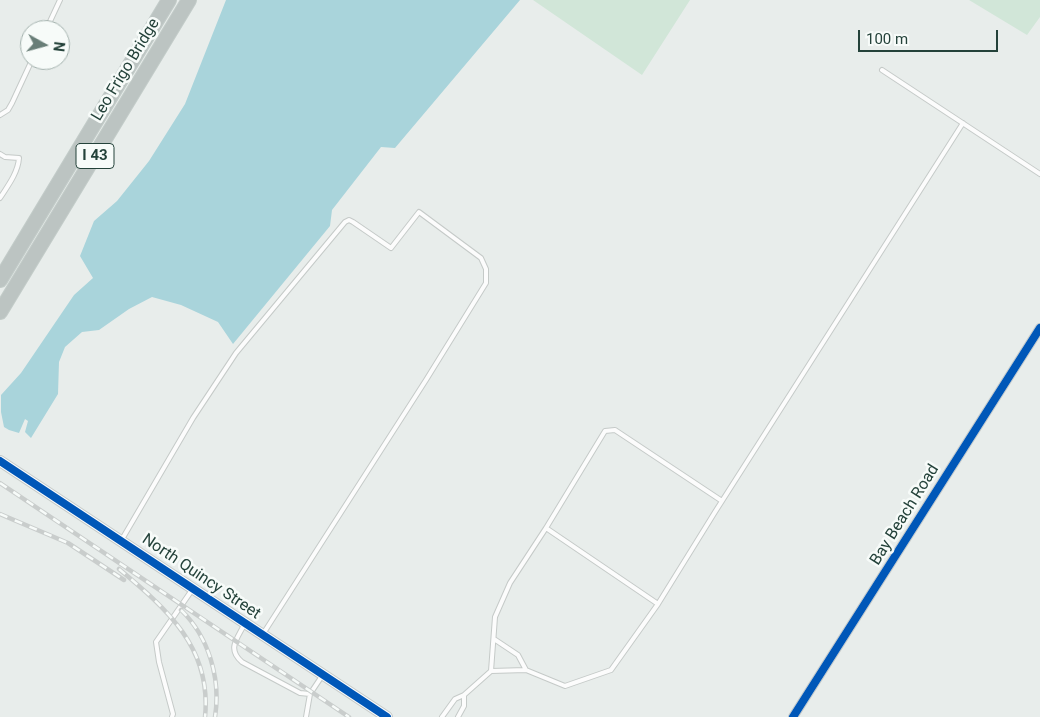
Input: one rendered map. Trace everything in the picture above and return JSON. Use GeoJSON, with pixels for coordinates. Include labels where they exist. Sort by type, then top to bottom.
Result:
{"type":"FeatureCollection","features":[{"type":"Feature","properties":{"kind":"highway","name":"I 43"},"geometry":{"type":"LineString","coordinates":[[0,280],[169,0]]}},
{"type":"Feature","properties":{"kind":"highway","name":"Leo Frigo Bridge"},"geometry":{"type":"LineString","coordinates":[[0,312],[189,0]]}},
{"type":"Feature","properties":{"kind":"street","name":"Bay Beach Road"},"geometry":{"type":"LineString","coordinates":[[793,717],[1040,328]]}},
{"type":"Feature","properties":{"kind":"street","name":"North Quincy Street"},"geometry":{"type":"LineString","coordinates":[[0,461],[386,717]]}},
{"type":"Feature","properties":{"kind":"lane"},"geometry":{"type":"LineString","coordinates":[[51,20],[60,0]]}},
{"type":"Feature","properties":{"kind":"lane"},"geometry":{"type":"LineString","coordinates":[[0,115],[8,110],[27,70]]}},
{"type":"Feature","properties":{"kind":"lane"},"geometry":{"type":"LineString","coordinates":[[882,70],[1040,174]]}},
{"type":"Feature","properties":{"kind":"lane"},"geometry":{"type":"LineString","coordinates":[[442,717],[455,699],[464,695],[491,671],[526,670],[565,686],[612,670],[658,604],[963,123]]}},
{"type":"Feature","properties":{"kind":"lane"},"geometry":{"type":"LineString","coordinates":[[0,154],[5,157],[19,158],[19,163],[0,198]]}},
{"type":"Feature","properties":{"kind":"lane"},"geometry":{"type":"LineString","coordinates":[[121,541],[193,418],[236,354],[345,222],[349,220],[354,222],[391,248],[419,212],[481,258],[486,269],[486,283],[263,635]]}},
{"type":"Feature","properties":{"kind":"lane"},"geometry":{"type":"LineString","coordinates":[[491,671],[495,618],[510,583],[605,431],[614,430],[722,501]]}},
{"type":"Feature","properties":{"kind":"lane"},"geometry":{"type":"LineString","coordinates":[[546,528],[658,604]]}},
{"type":"Feature","properties":{"kind":"lane"},"geometry":{"type":"LineString","coordinates":[[172,717],[173,714],[159,662],[156,642],[193,588]]}},
{"type":"Feature","properties":{"kind":"lane"},"geometry":{"type":"LineString","coordinates":[[245,623],[233,648],[235,656],[242,662],[300,693],[310,694]]}},
{"type":"Feature","properties":{"kind":"lane"},"geometry":{"type":"LineString","coordinates":[[494,638],[518,655],[526,670]]}},
{"type":"Feature","properties":{"kind":"lane"},"geometry":{"type":"LineString","coordinates":[[306,717],[310,694],[323,675]]}},
{"type":"Feature","properties":{"kind":"lane"},"geometry":{"type":"LineString","coordinates":[[458,717],[464,706],[464,695]]}},
{"type":"Feature","properties":{"kind":"green space"},"geometry":{"type":"Polygon","coordinates":[[[533,0],[690,0],[642,75],[533,0]]]}},
{"type":"Feature","properties":{"kind":"green space"},"geometry":{"type":"Polygon","coordinates":[[[969,0],[1040,0],[1040,17],[1027,35],[969,0]]]}},
{"type":"Feature","properties":{"kind":"water"},"geometry":{"type":"Polygon","coordinates":[[[226,0],[520,0],[395,148],[381,147],[332,210],[330,226],[233,344],[218,322],[181,305],[152,297],[129,309],[99,330],[82,332],[65,347],[59,362],[58,394],[31,438],[25,432],[28,421],[25,419],[19,433],[9,430],[4,427],[1,412],[1,395],[21,373],[74,295],[93,278],[80,256],[94,221],[117,201],[149,161],[185,104],[226,0]]]}},
{"type":"Feature","properties":{"kind":"railway"},"geometry":{"type":"LineString","coordinates":[[0,483],[349,717]]}},
{"type":"Feature","properties":{"kind":"railway"},"geometry":{"type":"LineString","coordinates":[[0,514],[68,543],[124,580]]}},
{"type":"Feature","properties":{"kind":"railway"},"geometry":{"type":"LineString","coordinates":[[119,569],[154,599],[169,615],[183,632],[194,650],[201,670],[205,692],[205,717]]}},
{"type":"Feature","properties":{"kind":"railway"},"geometry":{"type":"LineString","coordinates":[[181,610],[199,633],[211,659],[216,688],[215,717]]}},
{"type":"Feature","properties":{"kind":"cycle path"},"geometry":{"type":"LineString","coordinates":[[793,717],[1040,328]]}},
{"type":"Feature","properties":{"kind":"cycle path"},"geometry":{"type":"LineString","coordinates":[[0,461],[387,717]]}}]}
